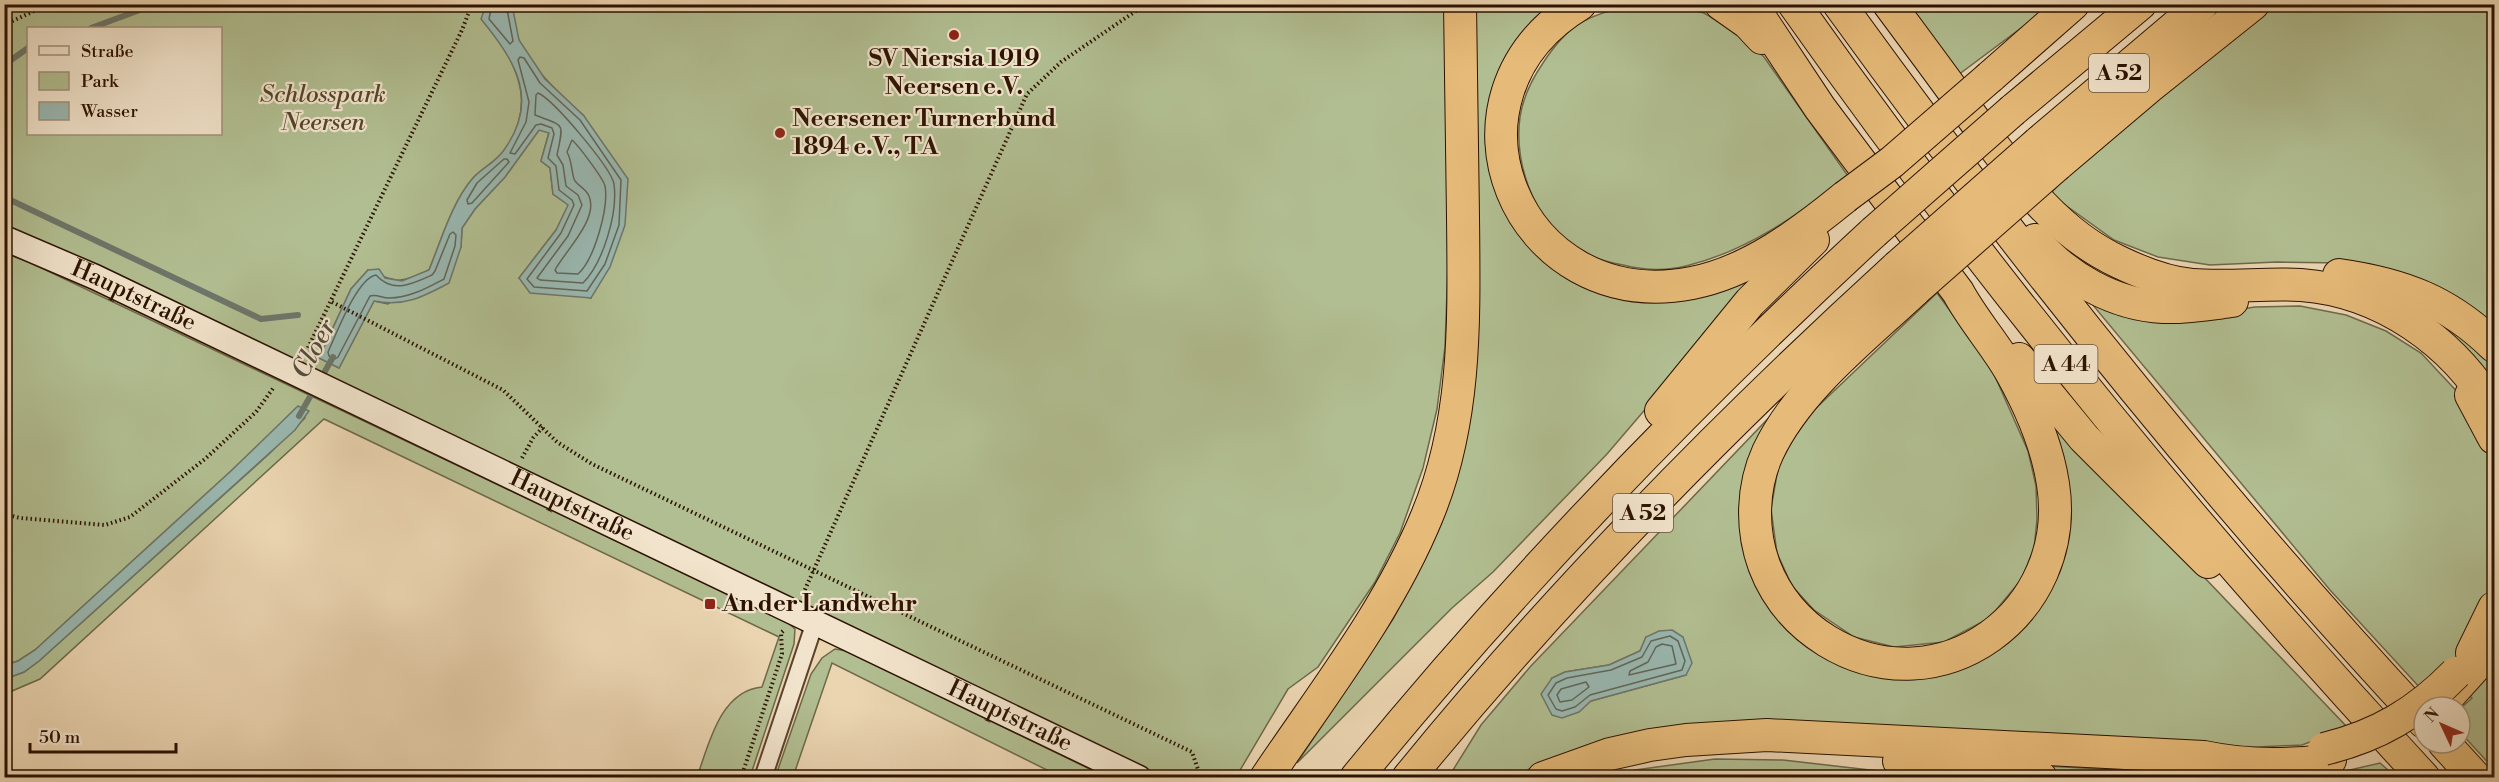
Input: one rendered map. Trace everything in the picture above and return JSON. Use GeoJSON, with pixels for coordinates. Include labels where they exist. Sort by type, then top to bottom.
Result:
{"type":"FeatureCollection","features":[{"type":"Feature","properties":{"kind":"highway"},"geometry":{"type":"LineString","coordinates":[[1266,777],[1390,593],[1428,514],[1451,439],[1459,396],[1464,322],[1460,4]]}},
{"type":"Feature","properties":{"kind":"highway"},"geometry":{"type":"LineString","coordinates":[[1580,4],[1550,26],[1522,60],[1506,99],[1501,136],[1508,183],[1519,207],[1549,247],[1569,262],[1591,274],[1615,282],[1649,286],[1693,283],[1725,273],[1758,257],[1848,201]]}},
{"type":"Feature","properties":{"kind":"highway"},"geometry":{"type":"LineString","coordinates":[[1721,4],[1748,23],[1792,78],[1820,108]]}},
{"type":"Feature","properties":{"kind":"highway"},"geometry":{"type":"LineString","coordinates":[[1751,4],[1820,108],[1958,292],[2010,371],[2042,440],[2053,485],[2054,531],[2050,554],[2030,597],[2013,618],[1992,636],[1968,650],[1943,659],[1918,663],[1870,660],[1842,650],[1815,633],[1794,615],[1770,580],[1756,534],[1755,511],[1759,482],[1767,454],[1792,412],[1842,359],[1907,278],[2047,154],[2148,87],[2253,4]]}},
{"type":"Feature","properties":{"kind":"highway","name":"A 44"},"geometry":{"type":"LineString","coordinates":[[1794,4],[1969,241],[2069,368],[2178,499],[2359,707],[2424,777]]}},
{"type":"Feature","properties":{"kind":"highway","name":"A 44"},"geometry":{"type":"LineString","coordinates":[[1839,4],[2053,288],[2148,407],[2271,552],[2412,707]]}},
{"type":"Feature","properties":{"kind":"highway"},"geometry":{"type":"LineString","coordinates":[[1889,4],[2007,163],[2050,215],[2096,249],[2120,262],[2169,281],[2191,285],[2325,288],[2371,302],[2415,325],[2450,352],[2476,381],[2494,411]]}},
{"type":"Feature","properties":{"kind":"highway"},"geometry":{"type":"LineString","coordinates":[[1583,517],[1610,466],[1647,427],[1750,302],[1848,201],[2064,13],[2081,4]]}},
{"type":"Feature","properties":{"kind":"highway","name":"A 52"},"geometry":{"type":"LineString","coordinates":[[1356,777],[1461,652],[1583,517],[1685,411],[1874,232],[2013,110],[2140,4]]}},
{"type":"Feature","properties":{"kind":"highway","name":"A 52"},"geometry":{"type":"LineString","coordinates":[[2047,154],[2202,4]]}},
{"type":"Feature","properties":{"kind":"highway"},"geometry":{"type":"LineString","coordinates":[[1962,168],[2014,213],[2038,243],[2061,265],[2090,285],[2115,297],[2138,304],[2169,307],[2260,298],[2301,297],[2344,305],[2388,323],[2427,348],[2455,374],[2476,403],[2494,438]]}},
{"type":"Feature","properties":{"kind":"highway"},"geometry":{"type":"LineString","coordinates":[[2143,270],[2216,276],[2329,274],[2381,282],[2417,293],[2440,304],[2480,332],[2494,346]]}},
{"type":"Feature","properties":{"kind":"highway","name":"A 52"},"geometry":{"type":"LineString","coordinates":[[1408,777],[1541,623],[1638,519],[1781,375],[1907,278]]}},
{"type":"Feature","properties":{"kind":"highway"},"geometry":{"type":"LineString","coordinates":[[1958,292],[1976,306],[2084,438],[2208,562],[2285,649],[2359,707]]}},
{"type":"Feature","properties":{"kind":"highway"},"geometry":{"type":"LineString","coordinates":[[2446,695],[2460,676],[2494,608]]}},
{"type":"Feature","properties":{"kind":"highway"},"geometry":{"type":"LineString","coordinates":[[2327,755],[2400,720],[2422,705],[2480,661],[2494,637]]}},
{"type":"Feature","properties":{"kind":"highway"},"geometry":{"type":"LineString","coordinates":[[1543,777],[1610,754],[1686,740],[1767,735],[2204,757],[2234,753],[2327,755],[2384,742],[2412,727]]}},
{"type":"Feature","properties":{"kind":"highway"},"geometry":{"type":"LineString","coordinates":[[1686,740],[1738,749],[1843,754],[2041,777]]}},
{"type":"Feature","properties":{"kind":"highway"},"geometry":{"type":"LineString","coordinates":[[2455,755],[2476,777]]}},
{"type":"Feature","properties":{"kind":"street","name":"Hauptstraße"},"geometry":{"type":"LineString","coordinates":[[4,238],[95,277],[1139,777]]}},
{"type":"Feature","properties":{"kind":"street"},"geometry":{"type":"LineString","coordinates":[[763,777],[816,622]]}},
{"type":"Feature","properties":{"kind":"path"},"geometry":{"type":"LineString","coordinates":[[4,24],[49,4]]}},
{"type":"Feature","properties":{"kind":"path"},"geometry":{"type":"LineString","coordinates":[[4,514],[20,518],[105,525],[130,518],[204,459],[256,412],[276,384],[292,371],[305,355],[462,30],[472,4]]}},
{"type":"Feature","properties":{"kind":"path"},"geometry":{"type":"LineString","coordinates":[[815,572],[1027,94],[1060,62],[1146,4]]}},
{"type":"Feature","properties":{"kind":"path"},"geometry":{"type":"LineString","coordinates":[[332,302],[503,390],[558,442],[592,464],[1192,752],[1201,777]]}},
{"type":"Feature","properties":{"kind":"path"},"geometry":{"type":"LineString","coordinates":[[511,476],[533,438],[543,427]]}},
{"type":"Feature","properties":{"kind":"path"},"geometry":{"type":"LineString","coordinates":[[741,777],[782,654],[781,633],[794,612]]}},
{"type":"Feature","properties":{"kind":"green space","name":"Schlosspark Neersen"},"geometry":{"type":"Polygon","coordinates":[[[4,5],[486,5],[485,12],[512,63],[518,80],[521,113],[515,132],[501,155],[473,178],[459,198],[429,270],[405,279],[393,280],[368,270],[351,289],[319,358],[339,368],[374,301],[388,304],[461,247],[462,228],[475,209],[505,177],[539,130],[549,132],[541,161],[550,168],[553,194],[569,205],[556,230],[519,278],[591,298],[584,116],[547,81],[526,53],[513,22],[512,5],[1447,5],[1450,208],[1445,347],[1437,409],[1423,468],[1400,533],[1375,582],[1318,667],[1288,689],[1236,777],[1157,777],[304,368],[5,228],[4,5]]]}},
{"type":"Feature","properties":{"kind":"green space"},"geometry":{"type":"Polygon","coordinates":[[[1471,5],[1562,5],[1495,160],[1592,286],[1779,253],[1607,454],[1493,572],[1452,608],[1297,763],[1393,619],[1429,550],[1455,480],[1471,5]]]}},
{"type":"Feature","properties":{"kind":"green space"},"geometry":{"type":"Polygon","coordinates":[[[1636,5],[1673,5],[1704,13],[1740,34],[1764,57],[1848,176],[1792,217],[1752,241],[1731,251],[1678,268],[1646,269],[1610,262],[1585,253],[1559,235],[1537,206],[1524,171],[1519,134],[1523,102],[1539,69],[1570,31],[1580,23],[1600,14],[1636,5]]]}},
{"type":"Feature","properties":{"kind":"green space"},"geometry":{"type":"Polygon","coordinates":[[[1908,5],[2052,5],[1958,75],[1908,5]]]}},
{"type":"Feature","properties":{"kind":"green space"},"geometry":{"type":"Polygon","coordinates":[[[2277,5],[2494,5],[2494,329],[2435,285],[2396,271],[2343,263],[2277,262],[2210,265],[2158,257],[2114,240],[2050,194],[2068,175],[2210,55],[2277,5]]]}},
{"type":"Feature","properties":{"kind":"green space"},"geometry":{"type":"Polygon","coordinates":[[[4,253],[29,262],[787,622],[795,629],[794,644],[750,777],[697,777],[712,735],[726,709],[736,698],[762,687],[779,637],[324,419],[40,679],[5,694],[5,679],[24,672],[39,661],[269,454],[305,418],[298,407],[35,650],[18,661],[5,665],[4,253]]]}},
{"type":"Feature","properties":{"kind":"green space"},"geometry":{"type":"Polygon","coordinates":[[[2082,292],[2202,315],[2255,307],[2300,306],[2346,315],[2386,331],[2421,353],[2463,398],[2491,451],[2494,475],[2494,578],[2482,616],[2466,647],[2447,669],[2422,690],[2330,590],[2082,292]]]}},
{"type":"Feature","properties":{"kind":"green space"},"geometry":{"type":"Polygon","coordinates":[[[1937,293],[1990,365],[2028,451],[2036,486],[2037,519],[2034,549],[2021,580],[1984,621],[1944,642],[1894,647],[1854,637],[1814,610],[1792,586],[1777,553],[1771,509],[1778,468],[1792,440],[1814,410],[1937,293]]]}},
{"type":"Feature","properties":{"kind":"green space"},"geometry":{"type":"Polygon","coordinates":[[[2402,296],[2494,357],[2494,393],[2402,296]]]}},
{"type":"Feature","properties":{"kind":"green space"},"geometry":{"type":"Polygon","coordinates":[[[1805,380],[1747,492],[1809,641],[1966,660],[2052,569],[2034,399],[2348,728],[2302,745],[2257,747],[1767,724],[1549,760],[1512,777],[1448,778],[1481,725],[1530,667],[1805,380]],[[1646,637],[1640,651],[1609,665],[1565,672],[1552,678],[1591,701],[1686,675],[1646,637]]]}},
{"type":"Feature","properties":{"kind":"green space"},"geometry":{"type":"Polygon","coordinates":[[[835,649],[847,651],[1106,777],[1061,777],[832,663],[793,777],[775,778],[811,674],[822,658],[835,649]]]}},
{"type":"Feature","properties":{"kind":"green space"},"geometry":{"type":"Polygon","coordinates":[[[2494,662],[2494,769],[2472,745],[2472,695],[2468,695],[2494,662]]]}},
{"type":"Feature","properties":{"kind":"green space"},"geometry":{"type":"Polygon","coordinates":[[[1715,759],[1783,760],[1931,777],[1612,778],[1635,770],[1715,759]]]}},
{"type":"Feature","properties":{"kind":"green space"},"geometry":{"type":"Polygon","coordinates":[[[1990,763],[2247,777],[2108,778],[1990,763]]]}},
{"type":"Feature","properties":{"kind":"green space"},"geometry":{"type":"Polygon","coordinates":[[[2380,763],[2396,777],[2315,778],[2380,763]]]}},
{"type":"Feature","properties":{"kind":"water"},"geometry":{"type":"Polygon","coordinates":[[[486,5],[512,5],[519,40],[545,79],[584,116],[628,179],[625,225],[610,267],[591,298],[530,293],[519,278],[556,230],[568,205],[553,194],[550,168],[541,161],[549,133],[539,130],[505,177],[475,209],[462,228],[461,247],[449,283],[413,300],[395,303],[374,301],[339,368],[319,358],[351,289],[368,270],[379,269],[385,278],[402,281],[429,270],[459,198],[473,178],[501,154],[515,132],[521,114],[522,98],[519,82],[504,51],[481,19],[486,5]]]}},
{"type":"Feature","properties":{"kind":"water"},"geometry":{"type":"Polygon","coordinates":[[[298,406],[309,411],[295,430],[39,661],[24,672],[5,679],[5,665],[18,661],[35,650],[231,471],[298,406]]]}},
{"type":"Feature","properties":{"kind":"water"},"geometry":{"type":"Polygon","coordinates":[[[1672,630],[1683,637],[1692,663],[1686,675],[1591,701],[1579,712],[1562,718],[1552,715],[1541,694],[1552,678],[1565,672],[1609,665],[1640,651],[1646,637],[1659,631],[1672,630]]]}},
{"type":"Feature","properties":{"kind":"waterway"},"geometry":{"type":"LineString","coordinates":[[94,27],[156,4]]}},
{"type":"Feature","properties":{"kind":"waterway"},"geometry":{"type":"LineString","coordinates":[[4,65],[27,49]]}},
{"type":"Feature","properties":{"kind":"waterway"},"geometry":{"type":"LineString","coordinates":[[4,197],[261,319],[298,315]]}},
{"type":"Feature","properties":{"kind":"waterway","name":"Cloer"},"geometry":{"type":"LineString","coordinates":[[320,380],[333,357]]}},
{"type":"Feature","properties":{"kind":"waterway","name":"Cloer"},"geometry":{"type":"LineString","coordinates":[[299,416],[315,388]]}},
{"type":"Feature","properties":{"kind":"place","name":"SV Niersia 1919 Neersen e.V."},"geometry":{"type":"Point","coordinates":[954,35]}},
{"type":"Feature","properties":{"kind":"place","name":"Neersener Turnerbund 1894 e.V., TA"},"geometry":{"type":"Point","coordinates":[780,133]}},
{"type":"Feature","properties":{"kind":"place","name":"An der Landwehr"},"geometry":{"type":"Point","coordinates":[710,604]}}]}
